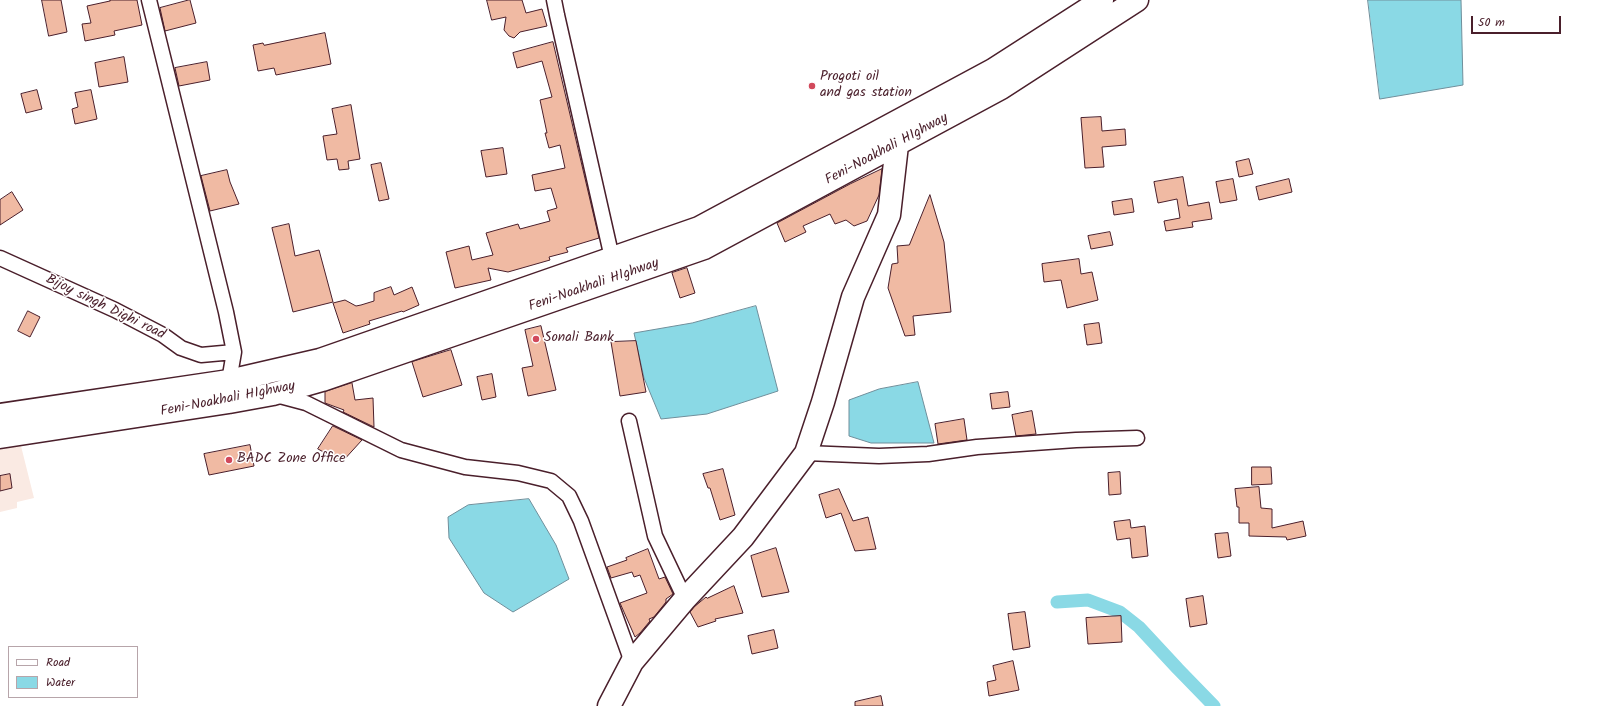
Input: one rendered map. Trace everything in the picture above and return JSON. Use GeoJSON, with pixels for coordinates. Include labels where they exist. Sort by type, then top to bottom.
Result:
{"type":"FeatureCollection","features":[{"type":"Feature","properties":{"kind":"highway","name":"Feni-Noakhali HIghway"},"geometry":{"type":"LineString","coordinates":[[0,415],[229,381],[320,360],[699,228],[994,70],[1102,0]]}},
{"type":"Feature","properties":{"kind":"highway","name":"Feni-Noakhali HIghway"},"geometry":{"type":"LineString","coordinates":[[0,437],[273,394],[322,380],[704,248],[1001,88],[1137,0]]}},
{"type":"Feature","properties":{"kind":"highway"},"geometry":{"type":"LineString","coordinates":[[609,706],[632,662],[685,599],[743,537],[806,452],[823,402],[853,297],[889,215],[897,145],[905,117]]}},
{"type":"Feature","properties":{"kind":"street"},"geometry":{"type":"LineString","coordinates":[[149,0],[226,312],[234,352],[229,381],[306,403],[401,450],[465,467],[518,473],[551,481],[569,496],[581,521],[632,662]]}},
{"type":"Feature","properties":{"kind":"street"},"geometry":{"type":"LineString","coordinates":[[554,0],[612,258]]}},
{"type":"Feature","properties":{"kind":"street","name":"Bijoy singh Dighi road"},"geometry":{"type":"LineString","coordinates":[[0,258],[115,310],[162,335],[181,348],[201,355],[234,352]]}},
{"type":"Feature","properties":{"kind":"street"},"geometry":{"type":"LineString","coordinates":[[629,421],[655,536],[685,599]]}},
{"type":"Feature","properties":{"kind":"street"},"geometry":{"type":"LineString","coordinates":[[806,452],[878,456],[928,454],[985,446],[1076,440],[1137,438]]}},
{"type":"Feature","properties":{"kind":"shaded area"},"geometry":{"type":"Polygon","coordinates":[[[21,446],[34,498],[17,502],[17,508],[0,512],[0,448],[21,446]]]}},
{"type":"Feature","properties":{"kind":"water"},"geometry":{"type":"Polygon","coordinates":[[[1368,0],[1461,0],[1463,85],[1380,99],[1368,0]]]}},
{"type":"Feature","properties":{"kind":"water"},"geometry":{"type":"Polygon","coordinates":[[[756,306],[778,391],[707,414],[661,419],[644,378],[634,333],[692,323],[756,306]]]}},
{"type":"Feature","properties":{"kind":"water"},"geometry":{"type":"Polygon","coordinates":[[[918,382],[934,443],[871,443],[849,436],[849,400],[879,389],[918,382]]]}},
{"type":"Feature","properties":{"kind":"water"},"geometry":{"type":"Polygon","coordinates":[[[529,499],[556,545],[569,579],[513,612],[484,593],[449,538],[448,517],[468,505],[529,499]]]}},
{"type":"Feature","properties":{"kind":"building"},"geometry":{"type":"Polygon","coordinates":[[[42,0],[61,0],[67,32],[49,36],[42,0]]]}},
{"type":"Feature","properties":{"kind":"building"},"geometry":{"type":"Polygon","coordinates":[[[110,0],[137,0],[142,25],[114,31],[115,35],[85,41],[82,24],[91,23],[87,6],[110,0]]]}},
{"type":"Feature","properties":{"kind":"building"},"geometry":{"type":"Polygon","coordinates":[[[190,0],[196,23],[165,31],[160,8],[190,0]]]}},
{"type":"Feature","properties":{"kind":"building"},"geometry":{"type":"Polygon","coordinates":[[[487,0],[522,0],[526,13],[542,9],[547,26],[520,32],[514,38],[509,36],[504,30],[506,17],[492,20],[487,0]]]}},
{"type":"Feature","properties":{"kind":"building"},"geometry":{"type":"Polygon","coordinates":[[[325,33],[331,64],[276,75],[274,68],[258,71],[253,45],[263,43],[264,45],[325,33]]]}},
{"type":"Feature","properties":{"kind":"building"},"geometry":{"type":"Polygon","coordinates":[[[553,42],[599,238],[566,248],[568,252],[549,257],[550,260],[508,272],[488,268],[491,280],[455,288],[446,252],[469,246],[472,260],[493,255],[486,233],[518,224],[520,229],[550,221],[547,211],[557,208],[551,188],[535,191],[532,175],[565,168],[560,145],[549,148],[545,133],[547,133],[540,100],[552,97],[542,61],[517,68],[513,53],[553,42]]]}},
{"type":"Feature","properties":{"kind":"building"},"geometry":{"type":"Polygon","coordinates":[[[124,57],[128,82],[99,87],[95,63],[124,57]]]}},
{"type":"Feature","properties":{"kind":"building"},"geometry":{"type":"Polygon","coordinates":[[[207,62],[210,80],[179,86],[175,68],[207,62]]]}},
{"type":"Feature","properties":{"kind":"building"},"geometry":{"type":"Polygon","coordinates":[[[37,90],[42,109],[26,113],[21,94],[37,90]]]}},
{"type":"Feature","properties":{"kind":"building"},"geometry":{"type":"Polygon","coordinates":[[[91,90],[97,119],[75,124],[72,109],[78,107],[75,93],[91,90]]]}},
{"type":"Feature","properties":{"kind":"building"},"geometry":{"type":"Polygon","coordinates":[[[351,105],[360,159],[348,161],[349,169],[339,170],[337,159],[327,160],[323,136],[337,134],[332,109],[351,105]]]}},
{"type":"Feature","properties":{"kind":"building"},"geometry":{"type":"Polygon","coordinates":[[[1101,117],[1102,131],[1125,129],[1126,145],[1102,147],[1104,167],[1085,168],[1081,118],[1101,117]]]}},
{"type":"Feature","properties":{"kind":"building"},"geometry":{"type":"Polygon","coordinates":[[[503,148],[507,174],[486,177],[481,151],[503,148]]]}},
{"type":"Feature","properties":{"kind":"building"},"geometry":{"type":"Polygon","coordinates":[[[1249,159],[1253,174],[1239,177],[1236,162],[1249,159]]]}},
{"type":"Feature","properties":{"kind":"building"},"geometry":{"type":"Polygon","coordinates":[[[381,163],[389,199],[379,201],[371,165],[381,163]]]}},
{"type":"Feature","properties":{"kind":"building"},"geometry":{"type":"Polygon","coordinates":[[[882,169],[879,195],[867,221],[854,226],[846,220],[835,224],[830,214],[803,226],[806,232],[785,242],[777,223],[850,184],[882,169]]]}},
{"type":"Feature","properties":{"kind":"building"},"geometry":{"type":"Polygon","coordinates":[[[227,170],[239,204],[210,211],[201,176],[227,170]]]}},
{"type":"Feature","properties":{"kind":"building"},"geometry":{"type":"Polygon","coordinates":[[[1183,177],[1188,206],[1209,202],[1212,219],[1192,222],[1193,227],[1166,231],[1164,221],[1180,218],[1177,199],[1158,203],[1154,182],[1183,177]]]}},
{"type":"Feature","properties":{"kind":"building"},"geometry":{"type":"Polygon","coordinates":[[[1233,179],[1237,200],[1220,203],[1216,182],[1233,179]]]}},
{"type":"Feature","properties":{"kind":"building"},"geometry":{"type":"Polygon","coordinates":[[[1289,179],[1292,192],[1259,200],[1256,187],[1289,179]]]}},
{"type":"Feature","properties":{"kind":"building"},"geometry":{"type":"Polygon","coordinates":[[[12,192],[23,210],[0,225],[0,200],[12,192]]]}},
{"type":"Feature","properties":{"kind":"building"},"geometry":{"type":"Polygon","coordinates":[[[930,195],[944,242],[951,312],[913,316],[915,335],[905,336],[888,288],[892,264],[898,263],[897,246],[909,245],[930,195]]]}},
{"type":"Feature","properties":{"kind":"building"},"geometry":{"type":"Polygon","coordinates":[[[1132,199],[1134,212],[1114,215],[1112,202],[1132,199]]]}},
{"type":"Feature","properties":{"kind":"building"},"geometry":{"type":"Polygon","coordinates":[[[289,224],[295,256],[319,250],[333,302],[293,312],[272,228],[289,224]]]}},
{"type":"Feature","properties":{"kind":"building"},"geometry":{"type":"Polygon","coordinates":[[[1110,232],[1113,245],[1091,249],[1088,236],[1110,232]]]}},
{"type":"Feature","properties":{"kind":"building"},"geometry":{"type":"Polygon","coordinates":[[[1079,259],[1081,274],[1092,272],[1098,300],[1067,308],[1061,280],[1044,282],[1042,264],[1079,259]]]}},
{"type":"Feature","properties":{"kind":"building"},"geometry":{"type":"Polygon","coordinates":[[[687,268],[695,293],[680,298],[672,273],[687,268]]]}},
{"type":"Feature","properties":{"kind":"building"},"geometry":{"type":"Polygon","coordinates":[[[391,287],[394,295],[412,287],[419,305],[403,312],[402,311],[369,321],[370,324],[343,333],[333,303],[345,300],[356,306],[361,305],[374,301],[374,293],[391,287]]]}},
{"type":"Feature","properties":{"kind":"building"},"geometry":{"type":"Polygon","coordinates":[[[28,311],[40,317],[30,337],[18,331],[28,311]]]}},
{"type":"Feature","properties":{"kind":"building"},"geometry":{"type":"Polygon","coordinates":[[[1099,323],[1102,343],[1087,345],[1084,325],[1099,323]]]}},
{"type":"Feature","properties":{"kind":"building"},"geometry":{"type":"Polygon","coordinates":[[[541,326],[556,390],[528,396],[522,368],[533,366],[525,330],[541,326]]]}},
{"type":"Feature","properties":{"kind":"building"},"geometry":{"type":"Polygon","coordinates":[[[636,341],[646,392],[620,396],[611,342],[636,341]]]}},
{"type":"Feature","properties":{"kind":"building"},"geometry":{"type":"Polygon","coordinates":[[[451,350],[462,385],[423,397],[412,362],[451,350]]]}},
{"type":"Feature","properties":{"kind":"building"},"geometry":{"type":"Polygon","coordinates":[[[492,374],[496,397],[482,400],[477,377],[492,374]]]}},
{"type":"Feature","properties":{"kind":"building"},"geometry":{"type":"Polygon","coordinates":[[[352,383],[355,400],[373,398],[374,427],[343,412],[344,410],[325,403],[325,392],[352,383]]]}},
{"type":"Feature","properties":{"kind":"building"},"geometry":{"type":"Polygon","coordinates":[[[1008,392],[1010,407],[992,409],[990,394],[1008,392]]]}},
{"type":"Feature","properties":{"kind":"building"},"geometry":{"type":"Polygon","coordinates":[[[1032,411],[1036,434],[1016,436],[1012,415],[1032,411]]]}},
{"type":"Feature","properties":{"kind":"building"},"geometry":{"type":"Polygon","coordinates":[[[964,419],[967,440],[938,444],[935,424],[964,419]]]}},
{"type":"Feature","properties":{"kind":"building"},"geometry":{"type":"Polygon","coordinates":[[[333,426],[362,440],[342,462],[318,449],[333,426]]]}},
{"type":"Feature","properties":{"kind":"building","name":"BADC Zone Office"},"geometry":{"type":"Polygon","coordinates":[[[250,445],[254,466],[209,475],[204,454],[250,445]]]}},
{"type":"Feature","properties":{"kind":"building"},"geometry":{"type":"Polygon","coordinates":[[[1252,467],[1271,467],[1272,484],[1252,485],[1252,467]]]}},
{"type":"Feature","properties":{"kind":"building"},"geometry":{"type":"Polygon","coordinates":[[[723,469],[735,515],[720,520],[710,488],[708,488],[703,474],[723,469]]]}},
{"type":"Feature","properties":{"kind":"building"},"geometry":{"type":"Polygon","coordinates":[[[1120,472],[1121,494],[1109,495],[1108,473],[1120,472]]]}},
{"type":"Feature","properties":{"kind":"building"},"geometry":{"type":"Polygon","coordinates":[[[10,474],[12,488],[0,491],[0,476],[10,474]]]}},
{"type":"Feature","properties":{"kind":"building"},"geometry":{"type":"Polygon","coordinates":[[[1259,487],[1261,508],[1272,509],[1272,528],[1303,521],[1306,536],[1287,540],[1286,537],[1249,536],[1249,523],[1239,523],[1239,507],[1237,507],[1235,489],[1259,487]]]}},
{"type":"Feature","properties":{"kind":"building"},"geometry":{"type":"Polygon","coordinates":[[[839,489],[853,521],[868,517],[876,549],[855,551],[841,513],[826,518],[819,495],[839,489]]]}},
{"type":"Feature","properties":{"kind":"building"},"geometry":{"type":"Polygon","coordinates":[[[1130,520],[1131,528],[1145,526],[1148,556],[1132,558],[1130,538],[1117,540],[1114,522],[1130,520]]]}},
{"type":"Feature","properties":{"kind":"building"},"geometry":{"type":"Polygon","coordinates":[[[1228,533],[1231,556],[1218,558],[1215,534],[1228,533]]]}},
{"type":"Feature","properties":{"kind":"building"},"geometry":{"type":"Polygon","coordinates":[[[776,548],[789,592],[762,597],[751,556],[776,548]]]}},
{"type":"Feature","properties":{"kind":"building"},"geometry":{"type":"Polygon","coordinates":[[[648,549],[659,579],[665,577],[673,594],[666,599],[666,602],[654,617],[649,619],[650,621],[635,637],[620,603],[647,593],[640,575],[634,577],[632,572],[611,578],[607,567],[627,560],[626,558],[648,549]]]}},
{"type":"Feature","properties":{"kind":"building"},"geometry":{"type":"Polygon","coordinates":[[[734,586],[743,613],[715,619],[716,621],[698,627],[690,612],[694,607],[706,597],[707,598],[734,586]]]}},
{"type":"Feature","properties":{"kind":"building"},"geometry":{"type":"Polygon","coordinates":[[[1203,596],[1207,624],[1190,627],[1186,599],[1203,596]]]}},
{"type":"Feature","properties":{"kind":"building"},"geometry":{"type":"Polygon","coordinates":[[[1025,612],[1030,647],[1013,650],[1008,614],[1025,612]]]}},
{"type":"Feature","properties":{"kind":"building"},"geometry":{"type":"Polygon","coordinates":[[[1121,616],[1122,642],[1088,644],[1086,618],[1121,616]]]}},
{"type":"Feature","properties":{"kind":"building"},"geometry":{"type":"Polygon","coordinates":[[[774,630],[778,648],[752,654],[748,636],[774,630]]]}},
{"type":"Feature","properties":{"kind":"building"},"geometry":{"type":"Polygon","coordinates":[[[1013,661],[1019,690],[989,696],[987,682],[996,680],[993,666],[1013,661]]]}},
{"type":"Feature","properties":{"kind":"building"},"geometry":{"type":"Polygon","coordinates":[[[881,696],[883,706],[855,706],[855,702],[881,696]]]}},
{"type":"Feature","properties":{"kind":"waterway"},"geometry":{"type":"LineString","coordinates":[[1057,602],[1088,600],[1120,612],[1139,627],[1214,706]]}},
{"type":"Feature","properties":{"kind":"place","name":"Progoti oil and gas station"},"geometry":{"type":"Point","coordinates":[812,86]}},
{"type":"Feature","properties":{"kind":"place","name":"Sonali Bank"},"geometry":{"type":"Point","coordinates":[536,339]}},
{"type":"Feature","properties":{"kind":"place","name":"BADC Zone Office"},"geometry":{"type":"Point","coordinates":[229,460]}}]}
